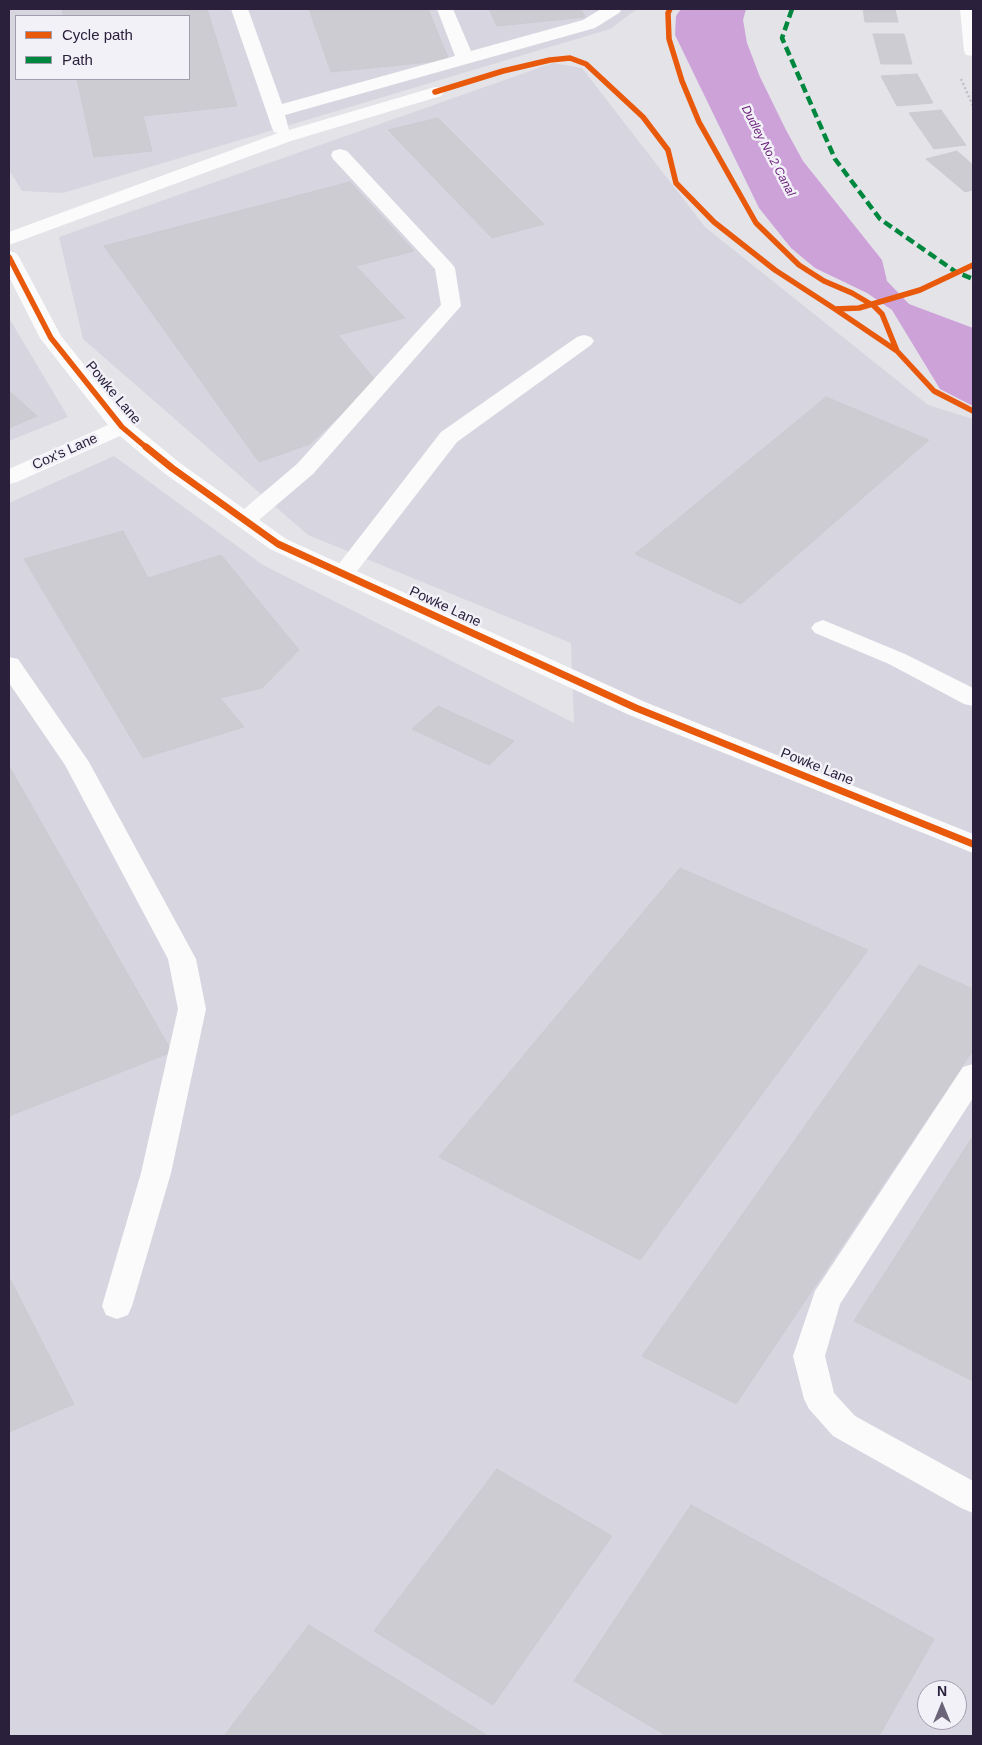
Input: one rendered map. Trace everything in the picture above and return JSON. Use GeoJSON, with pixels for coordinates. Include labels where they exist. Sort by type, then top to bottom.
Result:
{"type":"FeatureCollection","features":[{"type":"Feature","properties":{"kind":"street"},"geometry":{"type":"LineString","coordinates":[[970,11],[973,51]]}},
{"type":"Feature","properties":{"kind":"street","name":"Powke Lane"},"geometry":{"type":"LineString","coordinates":[[9,257],[51,338],[122,427],[172,468],[278,544],[636,708],[973,844]]}},
{"type":"Feature","properties":{"kind":"street","name":"Cox's Lane"},"geometry":{"type":"LineString","coordinates":[[9,476],[122,427]]}},
{"type":"Feature","properties":{"kind":"lane"},"geometry":{"type":"LineString","coordinates":[[239,9],[284,137]]}},
{"type":"Feature","properties":{"kind":"lane"},"geometry":{"type":"LineString","coordinates":[[444,9],[466,60]]}},
{"type":"Feature","properties":{"kind":"lane"},"geometry":{"type":"LineString","coordinates":[[275,112],[589,24],[613,9]]}},
{"type":"Feature","properties":{"kind":"lane"},"geometry":{"type":"LineString","coordinates":[[9,239],[284,137],[435,92]]}},
{"type":"Feature","properties":{"kind":"lane"},"geometry":{"type":"LineString","coordinates":[[245,520],[305,469],[451,306],[445,268],[340,154]]}},
{"type":"Feature","properties":{"kind":"lane"},"geometry":{"type":"LineString","coordinates":[[342,574],[449,437],[584,341]]}},
{"type":"Feature","properties":{"kind":"lane"},"geometry":{"type":"LineString","coordinates":[[823,628],[897,659],[973,698]]}},
{"type":"Feature","properties":{"kind":"lane"},"geometry":{"type":"LineString","coordinates":[[9,665],[76,762],[182,959],[192,1009],[156,1172],[117,1306]]}},
{"type":"Feature","properties":{"kind":"lane"},"geometry":{"type":"LineString","coordinates":[[973,1075],[826,1300],[809,1356],[820,1399],[844,1426],[973,1498]]}},
{"type":"Feature","properties":{"kind":"shaded area"},"geometry":{"type":"Polygon","coordinates":[[[9,9],[637,9],[610,29],[63,193],[22,191],[9,170],[9,9]]]}},
{"type":"Feature","properties":{"kind":"shaded area"},"geometry":{"type":"Polygon","coordinates":[[[553,63],[582,68],[705,227],[928,405],[973,419],[973,1736],[9,1736],[9,503],[114,456],[263,565],[574,723],[571,643],[308,535],[83,339],[59,237],[553,63]]]}},
{"type":"Feature","properties":{"kind":"shaded area"},"geometry":{"type":"Polygon","coordinates":[[[9,318],[68,417],[9,441],[9,318]]]}},
{"type":"Feature","properties":{"kind":"water","name":"Dudley No.2 Canal"},"geometry":{"type":"Polygon","coordinates":[[[681,9],[746,9],[743,20],[747,43],[760,77],[786,130],[803,161],[882,260],[887,281],[909,304],[973,328],[973,406],[940,389],[892,310],[867,293],[815,268],[791,248],[759,208],[675,35],[676,16],[681,9]]]}},
{"type":"Feature","properties":{"kind":"building"},"geometry":{"type":"Polygon","coordinates":[[[62,9],[207,9],[237,106],[143,116],[152,151],[94,157],[77,80],[190,80],[190,15],[64,15],[62,9]]]}},
{"type":"Feature","properties":{"kind":"building"},"geometry":{"type":"Polygon","coordinates":[[[309,9],[428,9],[449,60],[331,72],[309,9]]]}},
{"type":"Feature","properties":{"kind":"building"},"geometry":{"type":"Polygon","coordinates":[[[489,9],[581,9],[585,17],[497,26],[489,9]]]}},
{"type":"Feature","properties":{"kind":"building"},"geometry":{"type":"Polygon","coordinates":[[[863,9],[895,9],[898,22],[865,22],[863,9]]]}},
{"type":"Feature","properties":{"kind":"building"},"geometry":{"type":"Polygon","coordinates":[[[873,34],[904,34],[912,64],[881,64],[873,34]]]}},
{"type":"Feature","properties":{"kind":"building"},"geometry":{"type":"Polygon","coordinates":[[[917,74],[933,103],[897,106],[881,76],[917,74]]]}},
{"type":"Feature","properties":{"kind":"building"},"geometry":{"type":"Polygon","coordinates":[[[941,110],[966,145],[934,149],[909,113],[941,110]]]}},
{"type":"Feature","properties":{"kind":"building"},"geometry":{"type":"Polygon","coordinates":[[[438,118],[544,224],[492,238],[388,130],[438,118]]]}},
{"type":"Feature","properties":{"kind":"building"},"geometry":{"type":"Polygon","coordinates":[[[957,151],[973,165],[973,190],[965,192],[926,159],[957,151]]]}},
{"type":"Feature","properties":{"kind":"building"},"geometry":{"type":"Polygon","coordinates":[[[350,182],[414,251],[356,266],[405,318],[338,335],[376,381],[310,444],[259,462],[104,246],[350,182]]]}},
{"type":"Feature","properties":{"kind":"building"},"geometry":{"type":"Polygon","coordinates":[[[9,391],[37,416],[9,428],[9,391]]]}},
{"type":"Feature","properties":{"kind":"building"},"geometry":{"type":"Polygon","coordinates":[[[826,397],[929,440],[741,604],[635,554],[826,397]]]}},
{"type":"Feature","properties":{"kind":"building"},"geometry":{"type":"Polygon","coordinates":[[[123,531],[148,578],[221,555],[299,650],[262,688],[220,698],[244,727],[143,758],[24,559],[123,531]]]}},
{"type":"Feature","properties":{"kind":"building"},"geometry":{"type":"Polygon","coordinates":[[[438,706],[514,741],[489,765],[412,729],[438,706]]]}},
{"type":"Feature","properties":{"kind":"building"},"geometry":{"type":"Polygon","coordinates":[[[9,766],[172,1052],[9,1116],[9,766]]]}},
{"type":"Feature","properties":{"kind":"building"},"geometry":{"type":"Polygon","coordinates":[[[680,868],[868,950],[640,1260],[439,1157],[680,868]]]}},
{"type":"Feature","properties":{"kind":"building"},"geometry":{"type":"Polygon","coordinates":[[[919,965],[973,989],[973,1050],[736,1404],[642,1356],[919,965]]]}},
{"type":"Feature","properties":{"kind":"building"},"geometry":{"type":"Polygon","coordinates":[[[973,1136],[973,1381],[854,1321],[973,1136]]]}},
{"type":"Feature","properties":{"kind":"building"},"geometry":{"type":"Polygon","coordinates":[[[9,1277],[74,1404],[9,1432],[9,1277]]]}},
{"type":"Feature","properties":{"kind":"building"},"geometry":{"type":"Polygon","coordinates":[[[497,1469],[612,1536],[493,1705],[374,1631],[497,1469]]]}},
{"type":"Feature","properties":{"kind":"building"},"geometry":{"type":"Polygon","coordinates":[[[691,1505],[934,1639],[879,1736],[667,1736],[574,1681],[691,1505]]]}},
{"type":"Feature","properties":{"kind":"building"},"geometry":{"type":"Polygon","coordinates":[[[309,1625],[488,1736],[224,1736],[309,1625]]]}},
{"type":"Feature","properties":{"kind":"marked path"},"geometry":{"type":"LineString","coordinates":[[792,9],[782,38],[835,159],[880,219],[956,272],[973,279]]}},
{"type":"Feature","properties":{"kind":"cycle path"},"geometry":{"type":"LineString","coordinates":[[670,9],[668,13],[669,39],[682,81],[699,122],[756,223],[799,265],[824,281],[852,293],[874,306],[882,314],[897,351]]}},
{"type":"Feature","properties":{"kind":"cycle path"},"geometry":{"type":"LineString","coordinates":[[435,92],[503,71],[550,60],[570,58],[586,64],[643,117],[668,150],[676,183],[714,222],[775,270],[835,309],[859,308],[920,290],[973,265]]}},
{"type":"Feature","properties":{"kind":"cycle path"},"geometry":{"type":"LineString","coordinates":[[9,257],[51,338],[122,427],[172,468],[278,544],[636,708],[973,844]]}},
{"type":"Feature","properties":{"kind":"cycle path"},"geometry":{"type":"LineString","coordinates":[[835,309],[897,351],[934,391],[973,411]]}}]}
